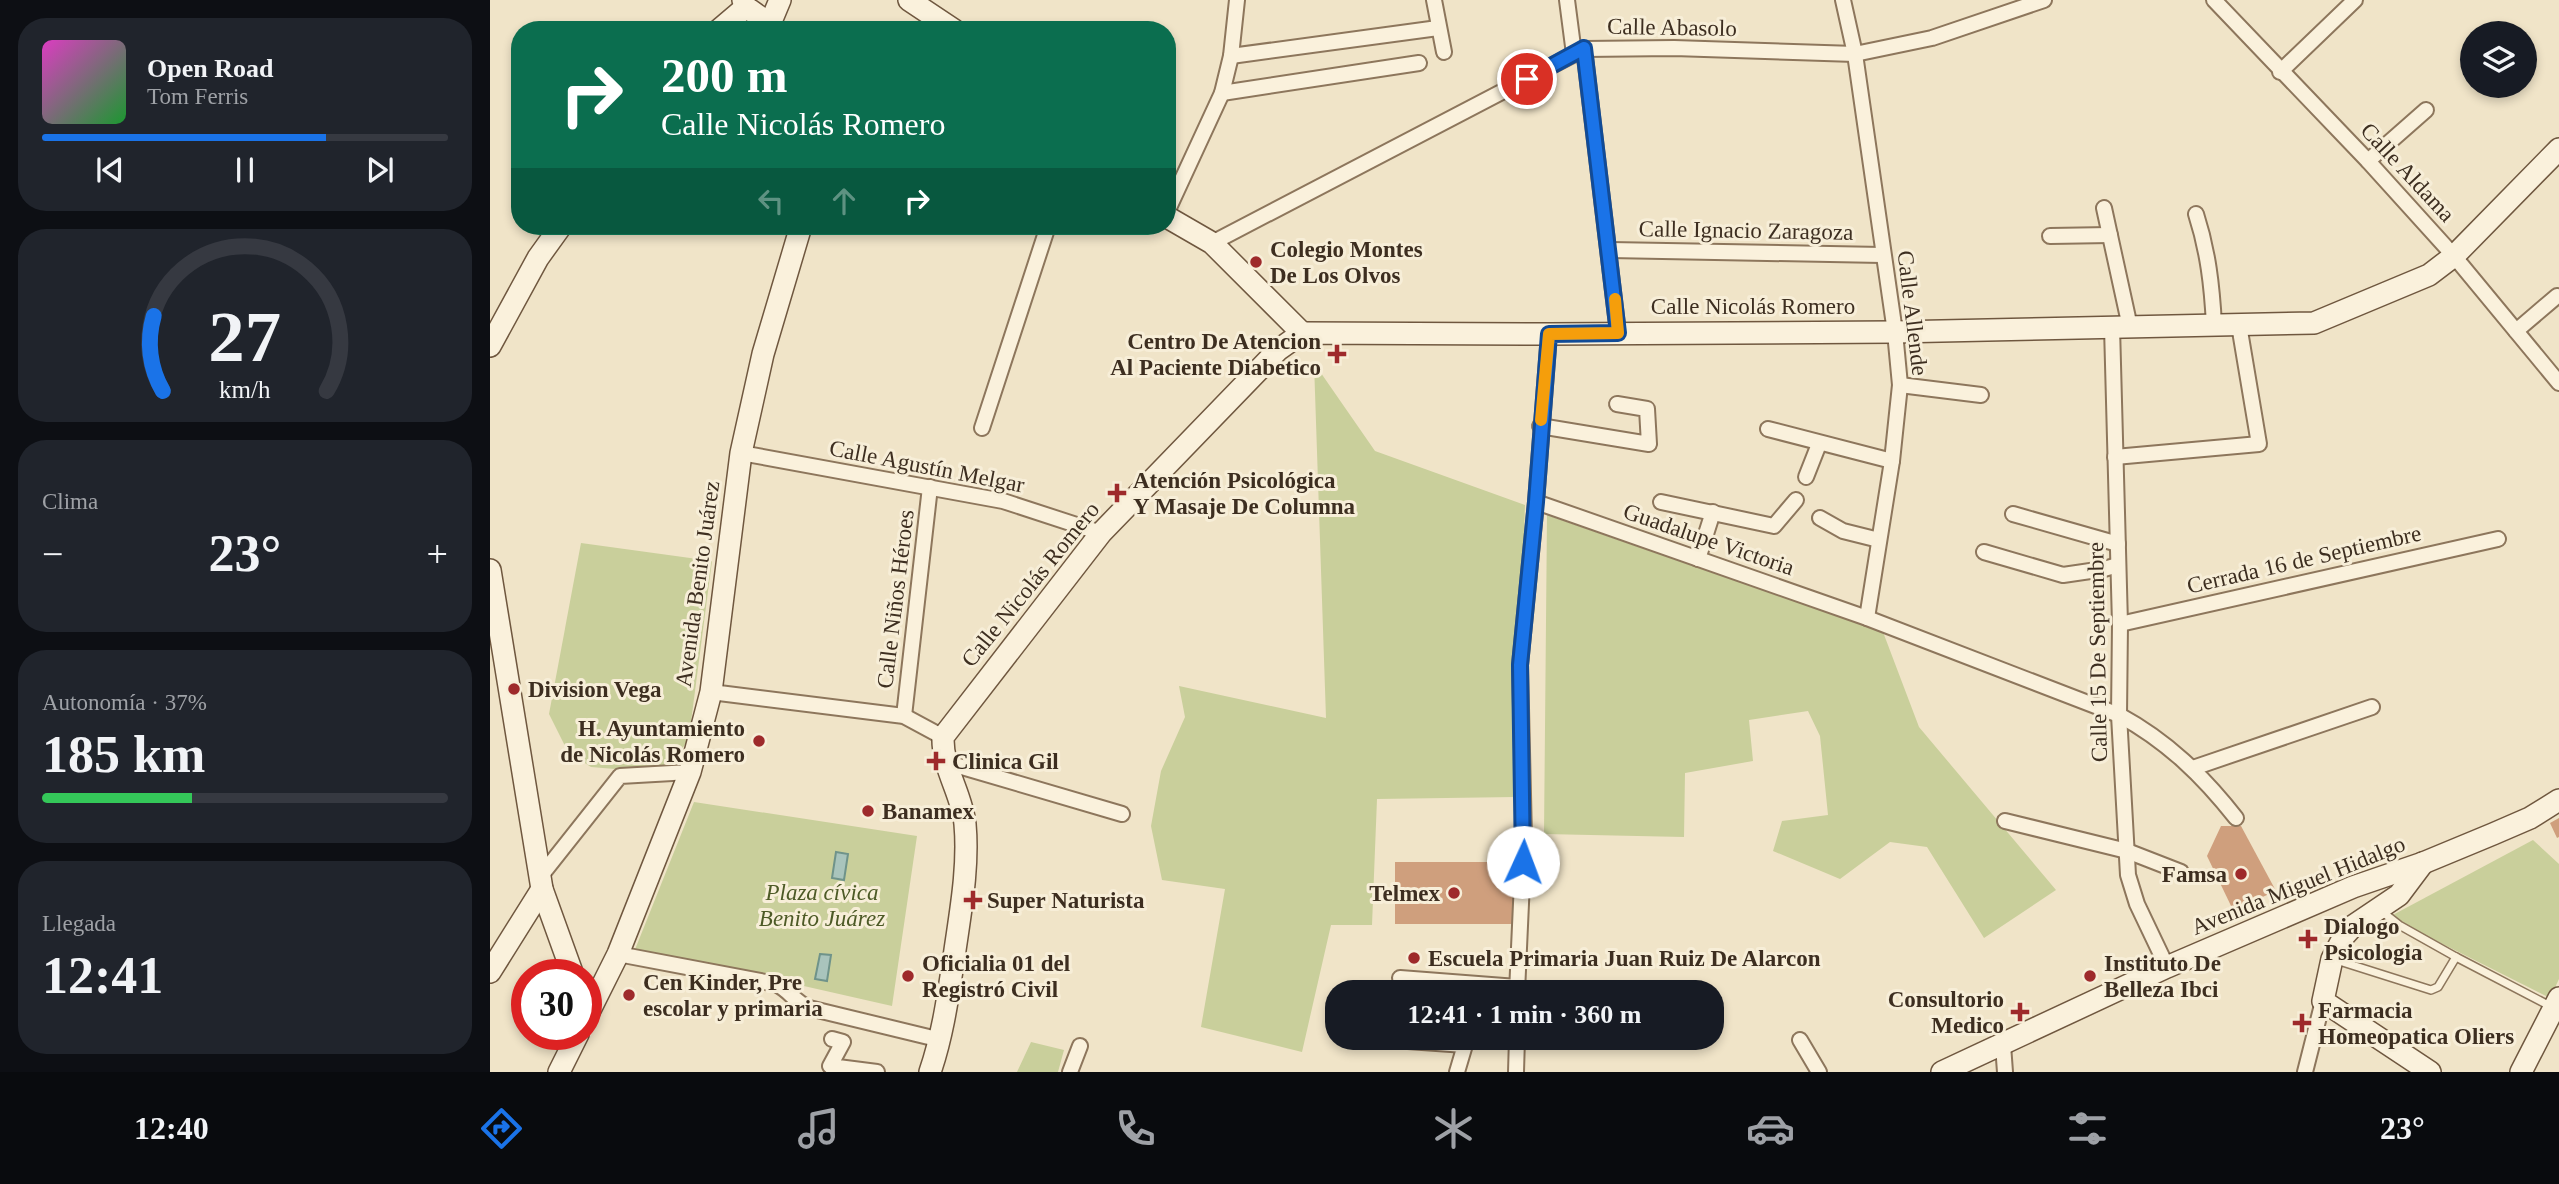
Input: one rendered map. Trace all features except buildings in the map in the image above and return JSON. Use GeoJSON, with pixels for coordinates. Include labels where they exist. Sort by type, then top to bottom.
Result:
{"type":"FeatureCollection","features":[{"type":"Feature","properties":{"kind":"main road"},"geometry":{"type":"LineString","coordinates":[[773,21],[780,0]]}},
{"type":"Feature","properties":{"kind":"main road"},"geometry":{"type":"LineString","coordinates":[[909,0],[940,21]]}},
{"type":"Feature","properties":{"kind":"main road"},"geometry":{"type":"LineString","coordinates":[[727,21],[744,3],[764,21]]}},
{"type":"Feature","properties":{"kind":"main road","name":"Calle Nicolás Romero"},"geometry":{"type":"LineString","coordinates":[[943,737],[1101,533],[1278,350],[1302,332],[1895,332],[2314,323],[2429,275],[2454,256],[2559,149]]}},
{"type":"Feature","properties":{"kind":"main road"},"geometry":{"type":"LineString","coordinates":[[1176,221],[1212,243],[1302,332]]}},
{"type":"Feature","properties":{"kind":"main road"},"geometry":{"type":"LineString","coordinates":[[490,346],[538,258],[555,235]]}},
{"type":"Feature","properties":{"kind":"main road","name":"Avenida Benito Juárez"},"geometry":{"type":"LineString","coordinates":[[602,986],[618,954],[690,772],[711,692],[741,453],[764,354],[798,235]]}},
{"type":"Feature","properties":{"kind":"main road"},"geometry":{"type":"LineString","coordinates":[[490,570],[541,883],[567,959]]}},
{"type":"Feature","properties":{"kind":"main road"},"geometry":{"type":"LineString","coordinates":[[930,1072],[941,1040],[966,856],[962,804],[946,762],[943,737]]}},
{"type":"Feature","properties":{"kind":"main road","name":"Avenida Miguel Hidalgo"},"geometry":{"type":"LineString","coordinates":[[1942,1072],[2167,967],[2353,887],[2423,863],[2530,818],[2559,800]]}},
{"type":"Feature","properties":{"kind":"main road"},"geometry":{"type":"LineString","coordinates":[[2423,863],[2409,886],[2353,926],[2337,946],[2323,1001],[2430,1072]]}},
{"type":"Feature","properties":{"kind":"main road"},"geometry":{"type":"LineString","coordinates":[[490,972],[541,883]]}},
{"type":"Feature","properties":{"kind":"main road"},"geometry":{"type":"LineString","coordinates":[[2521,1072],[2556,1003]]}},
{"type":"Feature","properties":{"kind":"main road","name":"Avenida Benito Juárez"},"geometry":{"type":"LineString","coordinates":[[559,1072],[570,1050]]}},
{"type":"Feature","properties":{"kind":"street"},"geometry":{"type":"LineString","coordinates":[[1176,195],[1222,93],[1231,56],[1237,0]]}},
{"type":"Feature","properties":{"kind":"street"},"geometry":{"type":"LineString","coordinates":[[1434,0],[1444,52]]}},
{"type":"Feature","properties":{"kind":"street"},"geometry":{"type":"LineString","coordinates":[[1567,0],[1579,51],[1610,250],[1618,333]]}},
{"type":"Feature","properties":{"kind":"street","name":"Calle Allende"},"geometry":{"type":"LineString","coordinates":[[1843,0],[1855,54],[1895,332],[1900,385],[1892,461],[1867,618]]}},
{"type":"Feature","properties":{"kind":"street","name":"Calle Abasolo"},"geometry":{"type":"LineString","coordinates":[[1212,243],[1579,51],[1674,48],[1855,54],[1932,38],[2044,0]]}},
{"type":"Feature","properties":{"kind":"street","name":"Calle Aldama"},"geometry":{"type":"LineString","coordinates":[[2214,0],[2368,161],[2454,256],[2559,383]]}},
{"type":"Feature","properties":{"kind":"street"},"geometry":{"type":"LineString","coordinates":[[2280,72],[2355,0]]}},
{"type":"Feature","properties":{"kind":"street"},"geometry":{"type":"LineString","coordinates":[[1231,56],[1438,28]]}},
{"type":"Feature","properties":{"kind":"street"},"geometry":{"type":"LineString","coordinates":[[1222,93],[1419,63]]}},
{"type":"Feature","properties":{"kind":"street"},"geometry":{"type":"LineString","coordinates":[[2368,161],[2426,110]]}},
{"type":"Feature","properties":{"kind":"street","name":"Calle 15 De Septiembre"},"geometry":{"type":"LineString","coordinates":[[2104,208],[2110,235],[2121,327],[2115,457],[2120,624],[2119,715],[2128,875],[2167,967]]}},
{"type":"Feature","properties":{"kind":"street"},"geometry":{"type":"LineString","coordinates":[[2196,214],[2205,242],[2212,282],[2214,325]]}},
{"type":"Feature","properties":{"kind":"street"},"geometry":{"type":"LineString","coordinates":[[982,428],[1045,235]]}},
{"type":"Feature","properties":{"kind":"street"},"geometry":{"type":"LineString","coordinates":[[2050,236],[2110,235]]}},
{"type":"Feature","properties":{"kind":"street","name":"Calle Ignacio Zaragoza"},"geometry":{"type":"LineString","coordinates":[[1610,250],[1882,255]]}},
{"type":"Feature","properties":{"kind":"street"},"geometry":{"type":"LineString","coordinates":[[2516,331],[2557,296]]}},
{"type":"Feature","properties":{"kind":"street"},"geometry":{"type":"LineString","coordinates":[[2115,457],[2259,444],[2239,324]]}},
{"type":"Feature","properties":{"kind":"street"},"geometry":{"type":"LineString","coordinates":[[1517,980],[1524,837],[1520,665],[1549,334]]}},
{"type":"Feature","properties":{"kind":"street"},"geometry":{"type":"LineString","coordinates":[[1900,385],[1981,395]]}},
{"type":"Feature","properties":{"kind":"street"},"geometry":{"type":"LineString","coordinates":[[1541,426],[1649,444],[1647,409],[1617,404]]}},
{"type":"Feature","properties":{"kind":"street"},"geometry":{"type":"LineString","coordinates":[[1768,429],[1892,461]]}},
{"type":"Feature","properties":{"kind":"street"},"geometry":{"type":"LineString","coordinates":[[1806,477],[1819,444]]}},
{"type":"Feature","properties":{"kind":"street","name":"Calle Agustín Melgar"},"geometry":{"type":"LineString","coordinates":[[741,453],[1003,501],[1101,533]]}},
{"type":"Feature","properties":{"kind":"street","name":"Calle Niños Héroes"},"geometry":{"type":"LineString","coordinates":[[904,716],[930,487]]}},
{"type":"Feature","properties":{"kind":"street"},"geometry":{"type":"LineString","coordinates":[[1661,502],[1774,526],[1796,500]]}},
{"type":"Feature","properties":{"kind":"street","name":"Guadalupe Victoria"},"geometry":{"type":"LineString","coordinates":[[1536,502],[1867,618],[2119,715],[2148,731],[2193,768],[2236,818]]}},
{"type":"Feature","properties":{"kind":"street"},"geometry":{"type":"LineString","coordinates":[[1698,559],[1713,512]]}},
{"type":"Feature","properties":{"kind":"street"},"geometry":{"type":"LineString","coordinates":[[2014,514],[2118,544]]}},
{"type":"Feature","properties":{"kind":"street"},"geometry":{"type":"LineString","coordinates":[[1819,518],[1843,531],[1879,540]]}},
{"type":"Feature","properties":{"kind":"street","name":"Cerrada 16 de Septiembre"},"geometry":{"type":"LineString","coordinates":[[2120,624],[2498,539]]}},
{"type":"Feature","properties":{"kind":"street"},"geometry":{"type":"LineString","coordinates":[[1984,552],[2063,575],[2118,565]]}},
{"type":"Feature","properties":{"kind":"street"},"geometry":{"type":"LineString","coordinates":[[711,692],[904,716],[943,737]]}},
{"type":"Feature","properties":{"kind":"street"},"geometry":{"type":"LineString","coordinates":[[2193,768],[2372,707]]}},
{"type":"Feature","properties":{"kind":"street"},"geometry":{"type":"LineString","coordinates":[[946,762],[1122,814]]}},
{"type":"Feature","properties":{"kind":"street"},"geometry":{"type":"LineString","coordinates":[[541,883],[620,776],[690,772]]}},
{"type":"Feature","properties":{"kind":"street"},"geometry":{"type":"LineString","coordinates":[[2005,821],[2127,851],[2181,872]]}},
{"type":"Feature","properties":{"kind":"street"},"geometry":{"type":"LineString","coordinates":[[618,954],[776,984],[784,988],[796,1003],[809,1009],[941,1040]]}},
{"type":"Feature","properties":{"kind":"street"},"geometry":{"type":"LineString","coordinates":[[1400,978],[1421,980]]}},
{"type":"Feature","properties":{"kind":"street"},"geometry":{"type":"LineString","coordinates":[[2305,1072],[2323,1001]]}},
{"type":"Feature","properties":{"kind":"street"},"geometry":{"type":"LineString","coordinates":[[832,1039],[843,1042],[830,1066],[877,1072]]}},
{"type":"Feature","properties":{"kind":"street"},"geometry":{"type":"LineString","coordinates":[[1800,1040],[1819,1072]]}},
{"type":"Feature","properties":{"kind":"street"},"geometry":{"type":"LineString","coordinates":[[2003,1045],[2005,1072]]}},
{"type":"Feature","properties":{"kind":"street"},"geometry":{"type":"LineString","coordinates":[[1070,1072],[1080,1046]]}},
{"type":"Feature","properties":{"kind":"street"},"geometry":{"type":"LineString","coordinates":[[1457,1072],[1464,1050]]}},
{"type":"Feature","properties":{"kind":"street"},"geometry":{"type":"LineString","coordinates":[[1517,1050],[1517,1072]]}},
{"type":"Feature","properties":{"kind":"lane"},"geometry":{"type":"LineString","coordinates":[[2380,909],[2399,925],[2456,957],[2556,1003]]}},
{"type":"Feature","properties":{"kind":"lane"},"geometry":{"type":"LineString","coordinates":[[2332,959],[2431,990],[2438,987],[2456,957]]}},
{"type":"Feature","properties":{"kind":"green space"},"geometry":{"type":"Polygon","coordinates":[[[1314,363],[1375,451],[1525,505],[1515,797],[1377,799],[1372,925],[1331,925],[1302,1052],[1201,1027],[1225,889],[1162,880],[1151,826],[1161,771],[1185,717],[1179,686],[1326,718],[1314,363]]]}},
{"type":"Feature","properties":{"kind":"green space"},"geometry":{"type":"Polygon","coordinates":[[[1547,515],[1883,632],[1919,727],[2056,890],[1984,938],[1927,847],[1890,842],[1840,879],[1773,851],[1782,821],[1828,815],[1820,736],[1808,711],[1749,720],[1753,761],[1685,773],[1684,837],[1544,834],[1547,515]]]}},
{"type":"Feature","properties":{"kind":"green space"},"geometry":{"type":"Polygon","coordinates":[[[581,543],[712,561],[689,737],[676,760],[650,772],[591,767],[568,752],[549,714],[581,543]]]}},
{"type":"Feature","properties":{"kind":"green space","name":"Plaza cívica Benito Juárez"},"geometry":{"type":"Polygon","coordinates":[[[694,802],[917,836],[892,1006],[773,979],[632,957],[694,802]]]}},
{"type":"Feature","properties":{"kind":"green space"},"geometry":{"type":"Polygon","coordinates":[[[2533,840],[2559,864],[2559,979],[2550,998],[2389,917],[2533,840]]]}},
{"type":"Feature","properties":{"kind":"green space"},"geometry":{"type":"Polygon","coordinates":[[[1031,1042],[1064,1050],[1058,1072],[1017,1072],[1031,1042]]]}},
{"type":"Feature","properties":{"kind":"water"},"geometry":{"type":"Polygon","coordinates":[[[836,852],[848,854],[844,880],[832,878],[836,852]]]}},
{"type":"Feature","properties":{"kind":"water"},"geometry":{"type":"Polygon","coordinates":[[[820,954],[831,955],[827,981],[815,979],[820,954]]]}},
{"type":"Feature","properties":{"kind":"slow traffic"},"geometry":{"type":"LineString","coordinates":[[1541,420],[1549,334],[1618,333],[1615,299]]}},
{"type":"Feature","properties":{"kind":"place","name":"Colegio Montes De Los Olvos"},"geometry":{"type":"Point","coordinates":[1256,262]}},
{"type":"Feature","properties":{"kind":"place","name":"Centro De Atencion Al Paciente Diabetico"},"geometry":{"type":"Point","coordinates":[1337,354]}},
{"type":"Feature","properties":{"kind":"place","name":"Atención Psicológica Y Masaje De Columna"},"geometry":{"type":"Point","coordinates":[1117,493]}},
{"type":"Feature","properties":{"kind":"place","name":"Division Vega"},"geometry":{"type":"Point","coordinates":[514,689]}},
{"type":"Feature","properties":{"kind":"place","name":"H. Ayuntamiento de Nicolás Romero"},"geometry":{"type":"Point","coordinates":[759,741]}},
{"type":"Feature","properties":{"kind":"place","name":"Clinica Gil"},"geometry":{"type":"Point","coordinates":[936,761]}},
{"type":"Feature","properties":{"kind":"place","name":"Banamex"},"geometry":{"type":"Point","coordinates":[868,811]}},
{"type":"Feature","properties":{"kind":"place","name":"Famsa"},"geometry":{"type":"Point","coordinates":[2241,874]}},
{"type":"Feature","properties":{"kind":"place","name":"Telmex"},"geometry":{"type":"Point","coordinates":[1454,893]}},
{"type":"Feature","properties":{"kind":"place","name":"Super Naturista"},"geometry":{"type":"Point","coordinates":[973,900]}},
{"type":"Feature","properties":{"kind":"place","name":"Dialogo Psicologia"},"geometry":{"type":"Point","coordinates":[2308,939]}},
{"type":"Feature","properties":{"kind":"place","name":"Escuela Primaria Juan Ruiz De Alarcon"},"geometry":{"type":"Point","coordinates":[1414,958]}},
{"type":"Feature","properties":{"kind":"place","name":"Oficialia 01 del Registró Civil"},"geometry":{"type":"Point","coordinates":[908,976]}},
{"type":"Feature","properties":{"kind":"place","name":"Instituto De Belleza Ibci"},"geometry":{"type":"Point","coordinates":[2090,976]}},
{"type":"Feature","properties":{"kind":"place","name":"Cen Kinder, Pre escolar y primaria"},"geometry":{"type":"Point","coordinates":[629,995]}},
{"type":"Feature","properties":{"kind":"place","name":"Consultorio Medico"},"geometry":{"type":"Point","coordinates":[2020,1012]}},
{"type":"Feature","properties":{"kind":"place","name":"Farmacia Homeopatica Oliers"},"geometry":{"type":"Point","coordinates":[2302,1023]}},
{"type":"Feature","properties":{"kind":"route"},"geometry":{"type":"LineString","coordinates":[[1523,862],[1520,665],[1549,334],[1618,333],[1584,48],[1527,79]]}}]}
